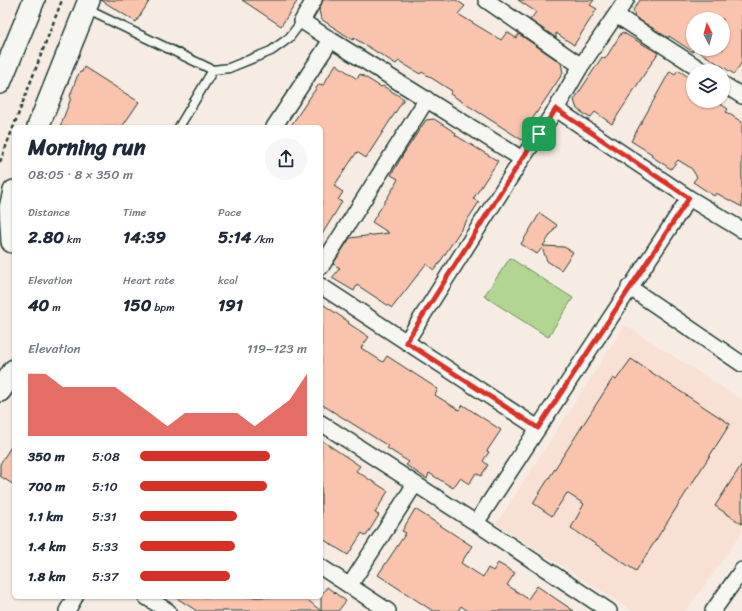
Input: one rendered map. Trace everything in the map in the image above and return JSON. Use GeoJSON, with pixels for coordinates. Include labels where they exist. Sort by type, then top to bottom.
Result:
{"type":"FeatureCollection","features":[{"type":"Feature","properties":{"kind":"main road"},"geometry":{"type":"LineString","coordinates":[[0,83],[34,0]]}},
{"type":"Feature","properties":{"kind":"main road"},"geometry":{"type":"LineString","coordinates":[[39,125],[88,4]]}},
{"type":"Feature","properties":{"kind":"main road"},"geometry":{"type":"LineString","coordinates":[[8,242],[12,200]]}},
{"type":"Feature","properties":{"kind":"main road"},"geometry":{"type":"LineString","coordinates":[[0,391],[12,374]]}},
{"type":"Feature","properties":{"kind":"street"},"geometry":{"type":"LineString","coordinates":[[314,0],[302,21],[522,159]]}},
{"type":"Feature","properties":{"kind":"street"},"geometry":{"type":"LineString","coordinates":[[406,342],[522,159],[556,109],[581,66],[626,0]]}},
{"type":"Feature","properties":{"kind":"street"},"geometry":{"type":"LineString","coordinates":[[489,1],[581,66]]}},
{"type":"Feature","properties":{"kind":"street"},"geometry":{"type":"LineString","coordinates":[[616,15],[692,64]]}},
{"type":"Feature","properties":{"kind":"street"},"geometry":{"type":"LineString","coordinates":[[275,125],[331,40]]}},
{"type":"Feature","properties":{"kind":"street"},"geometry":{"type":"LineString","coordinates":[[730,88],[742,96]]}},
{"type":"Feature","properties":{"kind":"street"},"geometry":{"type":"LineString","coordinates":[[323,264],[428,99]]}},
{"type":"Feature","properties":{"kind":"street"},"geometry":{"type":"LineString","coordinates":[[556,109],[689,198],[742,230]]}},
{"type":"Feature","properties":{"kind":"street"},"geometry":{"type":"LineString","coordinates":[[476,523],[629,287],[689,198]]}},
{"type":"Feature","properties":{"kind":"street"},"geometry":{"type":"LineString","coordinates":[[323,287],[538,428]]}},
{"type":"Feature","properties":{"kind":"street"},"geometry":{"type":"LineString","coordinates":[[629,287],[742,364]]}},
{"type":"Feature","properties":{"kind":"street"},"geometry":{"type":"LineString","coordinates":[[323,424],[609,611]]}},
{"type":"Feature","properties":{"kind":"street"},"geometry":{"type":"LineString","coordinates":[[350,585],[415,484]]}},
{"type":"Feature","properties":{"kind":"street"},"geometry":{"type":"LineString","coordinates":[[323,568],[388,611]]}},
{"type":"Feature","properties":{"kind":"street"},"geometry":{"type":"LineString","coordinates":[[712,611],[742,570]]}},
{"type":"Feature","properties":{"kind":"street"},"geometry":{"type":"LineString","coordinates":[[67,611],[74,599]]}},
{"type":"Feature","properties":{"kind":"street"},"geometry":{"type":"LineString","coordinates":[[149,599],[168,611]]}},
{"type":"Feature","properties":{"kind":"lane"},"geometry":{"type":"LineString","coordinates":[[88,4],[213,70],[229,68],[271,52],[290,38],[302,21]]}},
{"type":"Feature","properties":{"kind":"lane"},"geometry":{"type":"LineString","coordinates":[[180,125],[213,70]]}},
{"type":"Feature","properties":{"kind":"path"},"geometry":{"type":"LineString","coordinates":[[14,125],[62,0]]}},
{"type":"Feature","properties":{"kind":"path"},"geometry":{"type":"LineString","coordinates":[[0,162],[12,131]]}},
{"type":"Feature","properties":{"kind":"shaded area"},"geometry":{"type":"Polygon","coordinates":[[[625,325],[742,400],[742,533],[686,611],[633,611],[496,524],[625,325]]]}},
{"type":"Feature","properties":{"kind":"green space"},"geometry":{"type":"Polygon","coordinates":[[[510,258],[573,298],[548,337],[484,296],[510,258]]]}},
{"type":"Feature","properties":{"kind":"building"},"geometry":{"type":"Polygon","coordinates":[[[101,0],[150,0],[136,22],[101,0]]]}},
{"type":"Feature","properties":{"kind":"building"},"geometry":{"type":"Polygon","coordinates":[[[242,0],[298,0],[281,26],[242,0]]]}},
{"type":"Feature","properties":{"kind":"building"},"geometry":{"type":"Polygon","coordinates":[[[323,0],[456,0],[465,6],[458,14],[501,40],[507,32],[516,38],[519,34],[561,63],[563,73],[533,118],[535,120],[522,140],[450,94],[452,91],[422,72],[420,74],[399,61],[396,64],[354,38],[353,40],[321,19],[319,10],[323,0]]]}},
{"type":"Feature","properties":{"kind":"building"},"geometry":{"type":"Polygon","coordinates":[[[518,0],[594,0],[590,5],[597,9],[574,45],[556,33],[556,38],[530,20],[536,12],[518,0]]]}},
{"type":"Feature","properties":{"kind":"building"},"geometry":{"type":"Polygon","coordinates":[[[640,0],[742,0],[742,62],[734,74],[730,71],[730,64],[718,64],[706,56],[730,56],[730,12],[686,12],[686,47],[635,17],[633,10],[640,0]]]}},
{"type":"Feature","properties":{"kind":"building"},"geometry":{"type":"Polygon","coordinates":[[[622,32],[658,53],[612,124],[595,112],[590,118],[577,109],[574,100],[602,57],[605,59],[622,32]]]}},
{"type":"Feature","properties":{"kind":"building"},"geometry":{"type":"Polygon","coordinates":[[[336,64],[357,79],[360,74],[404,99],[366,158],[357,152],[334,186],[343,192],[338,200],[342,202],[323,233],[323,125],[291,125],[319,84],[323,85],[336,64]]]}},
{"type":"Feature","properties":{"kind":"building"},"geometry":{"type":"Polygon","coordinates":[[[84,67],[139,102],[123,125],[61,125],[77,77],[80,72],[82,72],[84,67]]]}},
{"type":"Feature","properties":{"kind":"building"},"geometry":{"type":"Polygon","coordinates":[[[678,70],[686,75],[686,108],[726,108],[728,109],[726,112],[742,122],[742,207],[716,193],[714,196],[693,182],[697,177],[691,168],[678,160],[671,169],[651,156],[652,154],[631,141],[670,71],[675,74],[678,70]]]}},
{"type":"Feature","properties":{"kind":"building"},"geometry":{"type":"Polygon","coordinates":[[[434,119],[456,133],[455,135],[498,161],[473,199],[479,202],[438,265],[434,270],[426,264],[392,308],[357,285],[354,291],[332,278],[340,268],[333,264],[350,238],[389,233],[372,222],[398,179],[391,175],[404,153],[426,120],[434,119]]]}},
{"type":"Feature","properties":{"kind":"building"},"geometry":{"type":"Polygon","coordinates":[[[540,213],[557,225],[543,246],[564,247],[573,252],[561,270],[547,261],[542,248],[537,254],[521,244],[540,213]]]}},
{"type":"Feature","properties":{"kind":"building"},"geometry":{"type":"Polygon","coordinates":[[[323,304],[369,337],[361,348],[383,362],[387,356],[438,389],[435,395],[459,410],[463,405],[501,430],[487,451],[489,452],[483,461],[488,465],[481,476],[476,473],[469,484],[460,478],[453,488],[429,473],[427,479],[406,465],[409,462],[387,448],[388,446],[323,405],[323,304]]]}},
{"type":"Feature","properties":{"kind":"building"},"geometry":{"type":"Polygon","coordinates":[[[631,359],[730,424],[636,571],[571,528],[584,504],[567,493],[552,516],[533,503],[613,378],[616,380],[631,359]]]}},
{"type":"Feature","properties":{"kind":"building"},"geometry":{"type":"Polygon","coordinates":[[[323,441],[360,466],[356,471],[388,491],[375,513],[379,515],[366,536],[362,533],[348,555],[323,539],[323,441]]]}},
{"type":"Feature","properties":{"kind":"building"},"geometry":{"type":"Polygon","coordinates":[[[12,445],[12,484],[0,476],[0,464],[12,445]]]}},
{"type":"Feature","properties":{"kind":"building"},"geometry":{"type":"Polygon","coordinates":[[[742,464],[742,524],[715,506],[742,464]]]}},
{"type":"Feature","properties":{"kind":"building"},"geometry":{"type":"Polygon","coordinates":[[[415,509],[472,546],[461,563],[483,577],[488,568],[493,571],[498,563],[515,573],[507,585],[528,599],[537,586],[574,611],[468,611],[461,606],[458,611],[433,611],[378,575],[406,533],[402,531],[415,509]]]}},
{"type":"Feature","properties":{"kind":"building"},"geometry":{"type":"Polygon","coordinates":[[[327,587],[346,601],[338,611],[321,611],[321,599],[323,599],[323,592],[327,587]]]}},
{"type":"Feature","properties":{"kind":"building"},"geometry":{"type":"Polygon","coordinates":[[[178,599],[306,599],[321,611],[197,611],[178,599]]]}},
{"type":"Feature","properties":{"kind":"route"},"geometry":{"type":"LineString","coordinates":[[556,109],[689,198],[629,287],[538,428],[406,342],[539,134],[556,109]]}}]}
